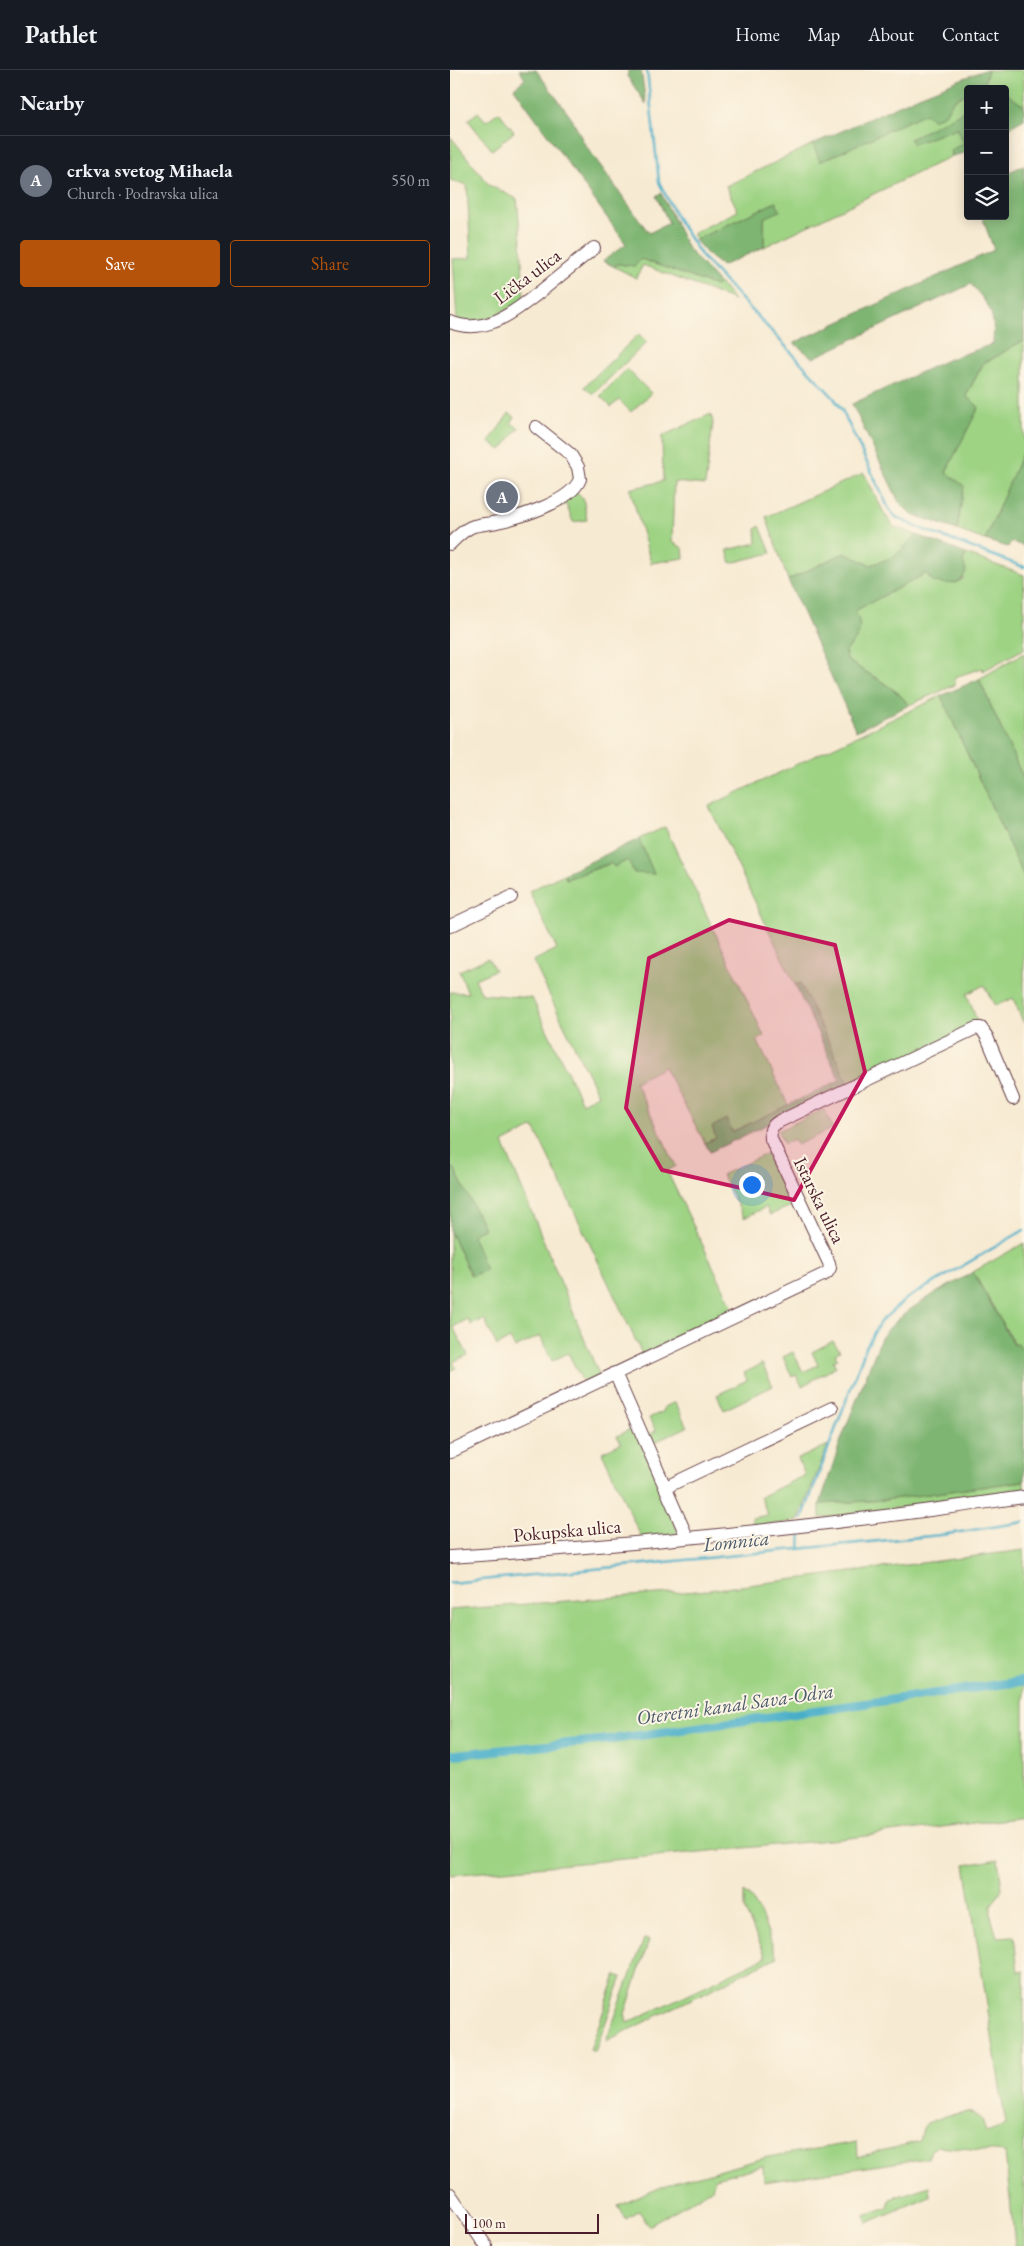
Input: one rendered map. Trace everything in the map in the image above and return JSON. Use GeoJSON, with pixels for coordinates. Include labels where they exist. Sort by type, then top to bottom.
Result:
{"type":"FeatureCollection","features":[{"type":"Feature","properties":{"kind":"street","name":"Lička ulica"},"geometry":{"type":"LineString","coordinates":[[450,322],[461,326],[477,326],[506,317],[594,248]]}},
{"type":"Feature","properties":{"kind":"street"},"geometry":{"type":"LineString","coordinates":[[450,544],[469,528],[536,510],[570,493],[575,488],[580,479],[575,460],[536,427]]}},
{"type":"Feature","properties":{"kind":"street"},"geometry":{"type":"LineString","coordinates":[[450,926],[511,897]]}},
{"type":"Feature","properties":{"kind":"street","name":"Istarska ulica"},"geometry":{"type":"LineString","coordinates":[[450,1452],[822,1276],[830,1268],[802,1203],[773,1145],[770,1130],[772,1126],[976,1028],[981,1028],[987,1037],[1013,1099]]}},
{"type":"Feature","properties":{"kind":"street"},"geometry":{"type":"LineString","coordinates":[[615,1373],[687,1537]]}},
{"type":"Feature","properties":{"kind":"street"},"geometry":{"type":"LineString","coordinates":[[666,1487],[832,1408]]}},
{"type":"Feature","properties":{"kind":"street","name":"Pokupska ulica"},"geometry":{"type":"LineString","coordinates":[[450,1557],[554,1550],[812,1524],[932,1511],[1024,1497]]}},
{"type":"Feature","properties":{"kind":"street"},"geometry":{"type":"LineString","coordinates":[[450,2194],[485,2246]]}},
{"type":"Feature","properties":{"kind":"highlighted area"},"geometry":{"type":"Polygon","coordinates":[[[729,920],[835,945],[865,1072],[794,1200],[662,1170],[626,1108],[649,958],[729,920]]]}},
{"type":"Feature","properties":{"kind":"green space"},"geometry":{"type":"Polygon","coordinates":[[[519,70],[536,70],[572,119],[584,143],[649,233],[669,223],[656,196],[661,193],[688,249],[719,283],[716,286],[641,259],[635,266],[617,264],[615,267],[603,261],[626,244],[514,88],[525,79],[519,70]]]}},
{"type":"Feature","properties":{"kind":"green space"},"geometry":{"type":"Polygon","coordinates":[[[629,70],[641,70],[646,104],[627,76],[629,70]]]}},
{"type":"Feature","properties":{"kind":"green space"},"geometry":{"type":"Polygon","coordinates":[[[988,70],[1024,70],[1024,106],[1009,96],[1009,85],[983,85],[988,70]]]}},
{"type":"Feature","properties":{"kind":"green space"},"geometry":{"type":"Polygon","coordinates":[[[988,70],[983,85],[964,85],[964,95],[954,100],[945,114],[933,120],[926,113],[820,162],[813,144],[919,96],[988,70]]]}},
{"type":"Feature","properties":{"kind":"green space"},"geometry":{"type":"Polygon","coordinates":[[[964,95],[964,111],[910,139],[913,144],[957,128],[964,143],[951,150],[952,156],[764,247],[764,217],[776,202],[695,240],[693,233],[738,211],[726,186],[813,144],[821,161],[926,112],[945,114],[954,100],[964,95]]]}},
{"type":"Feature","properties":{"kind":"green space"},"geometry":{"type":"Polygon","coordinates":[[[1009,96],[1024,106],[1024,119],[1009,128],[1009,96]]]}},
{"type":"Feature","properties":{"kind":"green space"},"geometry":{"type":"Polygon","coordinates":[[[964,111],[964,143],[957,128],[913,144],[910,139],[964,111]]]}},
{"type":"Feature","properties":{"kind":"green space"},"geometry":{"type":"Polygon","coordinates":[[[478,112],[486,121],[499,112],[514,132],[492,150],[468,120],[478,112]]]}},
{"type":"Feature","properties":{"kind":"green space"},"geometry":{"type":"Polygon","coordinates":[[[451,137],[489,185],[517,199],[524,301],[486,320],[457,321],[453,259],[471,258],[467,185],[450,180],[451,137]]]}},
{"type":"Feature","properties":{"kind":"green space"},"geometry":{"type":"Polygon","coordinates":[[[964,143],[964,153],[952,156],[951,150],[964,143]]]}},
{"type":"Feature","properties":{"kind":"green space"},"geometry":{"type":"Polygon","coordinates":[[[1024,165],[1024,341],[984,362],[966,396],[979,407],[946,472],[964,486],[957,530],[911,514],[899,502],[852,404],[947,360],[993,344],[993,324],[990,311],[971,284],[813,358],[794,343],[994,250],[983,220],[1009,220],[1009,172],[1024,165]]]}},
{"type":"Feature","properties":{"kind":"green space"},"geometry":{"type":"Polygon","coordinates":[[[776,202],[780,211],[764,218],[764,247],[722,266],[710,257],[695,240],[776,202]]]}},
{"type":"Feature","properties":{"kind":"green space"},"geometry":{"type":"Polygon","coordinates":[[[641,259],[716,286],[719,283],[734,300],[643,265],[636,278],[615,267],[617,264],[635,266],[641,259]]]}},
{"type":"Feature","properties":{"kind":"green space"},"geometry":{"type":"Polygon","coordinates":[[[639,334],[647,342],[593,394],[584,387],[639,334]]]}},
{"type":"Feature","properties":{"kind":"green space"},"geometry":{"type":"Polygon","coordinates":[[[1024,341],[1024,449],[985,540],[957,530],[963,486],[946,472],[978,408],[966,396],[984,362],[1024,341]]]}},
{"type":"Feature","properties":{"kind":"green space"},"geometry":{"type":"Polygon","coordinates":[[[627,369],[651,393],[631,412],[619,400],[611,407],[600,396],[627,369]]]}},
{"type":"Feature","properties":{"kind":"green space"},"geometry":{"type":"Polygon","coordinates":[[[509,413],[515,417],[511,423],[519,428],[501,450],[489,442],[509,413]]]}},
{"type":"Feature","properties":{"kind":"green space"},"geometry":{"type":"Polygon","coordinates":[[[711,414],[713,423],[705,485],[674,482],[672,542],[683,548],[684,558],[651,563],[630,489],[663,481],[662,436],[711,414]]]}},
{"type":"Feature","properties":{"kind":"green space"},"geometry":{"type":"Polygon","coordinates":[[[1024,449],[1024,546],[1011,542],[1008,547],[985,540],[1024,449]]]}},
{"type":"Feature","properties":{"kind":"green space"},"geometry":{"type":"Polygon","coordinates":[[[864,473],[884,513],[894,527],[917,535],[894,557],[871,565],[844,553],[788,580],[766,517],[864,473]]]}},
{"type":"Feature","properties":{"kind":"green space"},"geometry":{"type":"Polygon","coordinates":[[[577,492],[583,498],[587,520],[573,522],[566,504],[499,531],[497,525],[577,492]]]}},
{"type":"Feature","properties":{"kind":"green space"},"geometry":{"type":"Polygon","coordinates":[[[760,526],[771,553],[731,563],[727,550],[757,543],[756,529],[760,526]]]}},
{"type":"Feature","properties":{"kind":"green space"},"geometry":{"type":"Polygon","coordinates":[[[917,535],[966,554],[963,561],[966,571],[960,580],[948,584],[933,582],[926,573],[855,611],[860,629],[857,638],[845,652],[848,661],[898,693],[909,705],[856,731],[788,580],[844,553],[871,565],[894,557],[917,535]]]}},
{"type":"Feature","properties":{"kind":"green space"},"geometry":{"type":"Polygon","coordinates":[[[966,554],[1024,575],[1024,649],[983,671],[982,668],[955,677],[955,685],[909,705],[898,693],[848,661],[845,652],[856,638],[859,628],[854,611],[927,573],[949,583],[963,579],[963,561],[966,554]]]}},
{"type":"Feature","properties":{"kind":"green space"},"geometry":{"type":"Polygon","coordinates":[[[1024,653],[1024,780],[979,679],[1024,653]]]}},
{"type":"Feature","properties":{"kind":"green space"},"geometry":{"type":"Polygon","coordinates":[[[979,679],[1024,780],[1024,877],[941,696],[979,679]]]}},
{"type":"Feature","properties":{"kind":"green space"},"geometry":{"type":"Polygon","coordinates":[[[941,696],[1024,877],[1024,1024],[1013,998],[995,1006],[984,985],[967,994],[978,1024],[849,1085],[800,983],[795,985],[709,806],[941,696]]]}},
{"type":"Feature","properties":{"kind":"green space"},"geometry":{"type":"Polygon","coordinates":[[[665,827],[764,1036],[757,1040],[788,1105],[732,1132],[726,1120],[717,1138],[705,1143],[664,1067],[635,1082],[676,1166],[667,1171],[735,1312],[643,1356],[534,1127],[503,1143],[600,1377],[584,1384],[568,1353],[552,1361],[540,1336],[515,1348],[510,1339],[497,1346],[484,1319],[471,1325],[468,1319],[453,1327],[468,1355],[453,1362],[456,1368],[450,1371],[450,1231],[471,1276],[471,1235],[484,1229],[454,1168],[450,1169],[450,992],[468,993],[459,971],[488,958],[495,970],[475,979],[482,994],[532,998],[582,1103],[598,1095],[533,961],[557,949],[529,891],[564,874],[567,879],[612,863],[615,866],[628,860],[654,874],[639,839],[665,827]]]}},
{"type":"Feature","properties":{"kind":"green space"},"geometry":{"type":"Polygon","coordinates":[[[639,839],[654,874],[634,873],[628,860],[614,867],[611,863],[566,879],[564,874],[639,839]]]}},
{"type":"Feature","properties":{"kind":"green space"},"geometry":{"type":"Polygon","coordinates":[[[800,983],[849,1085],[710,1152],[705,1143],[716,1138],[712,1127],[726,1119],[732,1132],[840,1080],[795,985],[800,983]]]}},
{"type":"Feature","properties":{"kind":"green space"},"geometry":{"type":"Polygon","coordinates":[[[824,1109],[833,1128],[797,1145],[794,1139],[784,1144],[778,1131],[824,1109]]]}},
{"type":"Feature","properties":{"kind":"green space"},"geometry":{"type":"Polygon","coordinates":[[[772,1151],[798,1203],[770,1215],[766,1207],[744,1218],[722,1175],[772,1151]]]}},
{"type":"Feature","properties":{"kind":"green space"},"geometry":{"type":"Polygon","coordinates":[[[454,1168],[484,1228],[472,1235],[486,1270],[471,1276],[450,1231],[450,1169],[454,1168]]]}},
{"type":"Feature","properties":{"kind":"green space"},"geometry":{"type":"Polygon","coordinates":[[[1024,1243],[1024,1347],[1021,1348],[1015,1345],[973,1272],[1024,1243]]]}},
{"type":"Feature","properties":{"kind":"green space"},"geometry":{"type":"Polygon","coordinates":[[[973,1272],[1014,1345],[1018,1343],[1021,1348],[1024,1347],[1024,1481],[885,1500],[820,1504],[842,1437],[881,1338],[890,1327],[912,1309],[973,1272]]]}},
{"type":"Feature","properties":{"kind":"green space"},"geometry":{"type":"Polygon","coordinates":[[[833,1341],[840,1351],[835,1354],[838,1359],[833,1361],[836,1367],[802,1386],[796,1375],[792,1377],[783,1357],[793,1352],[803,1372],[818,1365],[812,1352],[833,1341]]]}},
{"type":"Feature","properties":{"kind":"green space"},"geometry":{"type":"Polygon","coordinates":[[[762,1364],[773,1386],[724,1410],[717,1395],[747,1380],[744,1373],[762,1364]]]}},
{"type":"Feature","properties":{"kind":"green space"},"geometry":{"type":"Polygon","coordinates":[[[675,1402],[687,1427],[651,1444],[647,1436],[656,1431],[649,1418],[664,1411],[663,1408],[675,1402]]]}},
{"type":"Feature","properties":{"kind":"green space"},"geometry":{"type":"Polygon","coordinates":[[[636,1426],[678,1532],[676,1534],[642,1539],[602,1452],[621,1443],[617,1436],[636,1426]]]}},
{"type":"Feature","properties":{"kind":"green space"},"geometry":{"type":"Polygon","coordinates":[[[828,1445],[798,1521],[753,1527],[752,1518],[768,1515],[760,1497],[805,1475],[798,1459],[828,1445]]]}},
{"type":"Feature","properties":{"kind":"green space"},"geometry":{"type":"Polygon","coordinates":[[[1024,1481],[1024,1492],[820,1518],[820,1504],[885,1500],[1024,1481]]]}},
{"type":"Feature","properties":{"kind":"green space"},"geometry":{"type":"Polygon","coordinates":[[[1024,1550],[1024,1817],[841,1839],[450,1875],[450,1610],[709,1590],[1024,1550]]]}},
{"type":"Feature","properties":{"kind":"green space"},"geometry":{"type":"Polygon","coordinates":[[[998,1859],[1002,1889],[991,1906],[991,1917],[997,1937],[1014,1936],[1018,1972],[1024,1971],[1024,2246],[1015,2246],[1005,2152],[938,2146],[931,2150],[928,2158],[764,2182],[763,2166],[715,2178],[712,2189],[649,2226],[639,2211],[626,2219],[618,2206],[666,2185],[768,2157],[857,2142],[858,2157],[920,2141],[923,2128],[927,2123],[949,2115],[969,2112],[982,2119],[986,2132],[1006,2125],[965,1865],[998,1859]]]}},
{"type":"Feature","properties":{"kind":"green space"},"geometry":{"type":"Polygon","coordinates":[[[744,1892],[760,1913],[777,1957],[606,2041],[644,1939],[649,1940],[625,2014],[627,2023],[766,1957],[744,1909],[744,1892]]]}},
{"type":"Feature","properties":{"kind":"green space"},"geometry":{"type":"Polygon","coordinates":[[[616,1975],[622,1977],[595,2052],[590,2050],[616,1975]]]}},
{"type":"Feature","properties":{"kind":"green space"},"geometry":{"type":"Polygon","coordinates":[[[929,2186],[930,2196],[867,2223],[864,2215],[888,2207],[890,2199],[929,2186]]]}},
{"type":"Feature","properties":{"kind":"waterway"},"geometry":{"type":"LineString","coordinates":[[647,70],[659,182],[678,220],[703,258],[834,398],[842,410],[889,509],[896,517],[919,528],[1024,567]]}},
{"type":"Feature","properties":{"kind":"waterway"},"geometry":{"type":"LineString","coordinates":[[802,1519],[866,1347],[880,1322],[906,1299],[1024,1230]]}},
{"type":"Feature","properties":{"kind":"waterway","name":"Lomnica"},"geometry":{"type":"LineString","coordinates":[[450,1583],[941,1535],[1024,1522]]}},
{"type":"Feature","properties":{"kind":"waterway"},"geometry":{"type":"LineString","coordinates":[[800,1549],[801,1532]]}},
{"type":"Feature","properties":{"kind":"waterway","name":"Oteretni kanal Sava-Odra"},"geometry":{"type":"LineString","coordinates":[[450,1755],[615,1739],[1024,1681]]}},
{"type":"Feature","properties":{"kind":"place","name":"crkva svetog Mihaela"},"geometry":{"type":"Point","coordinates":[502,497]}}]}
